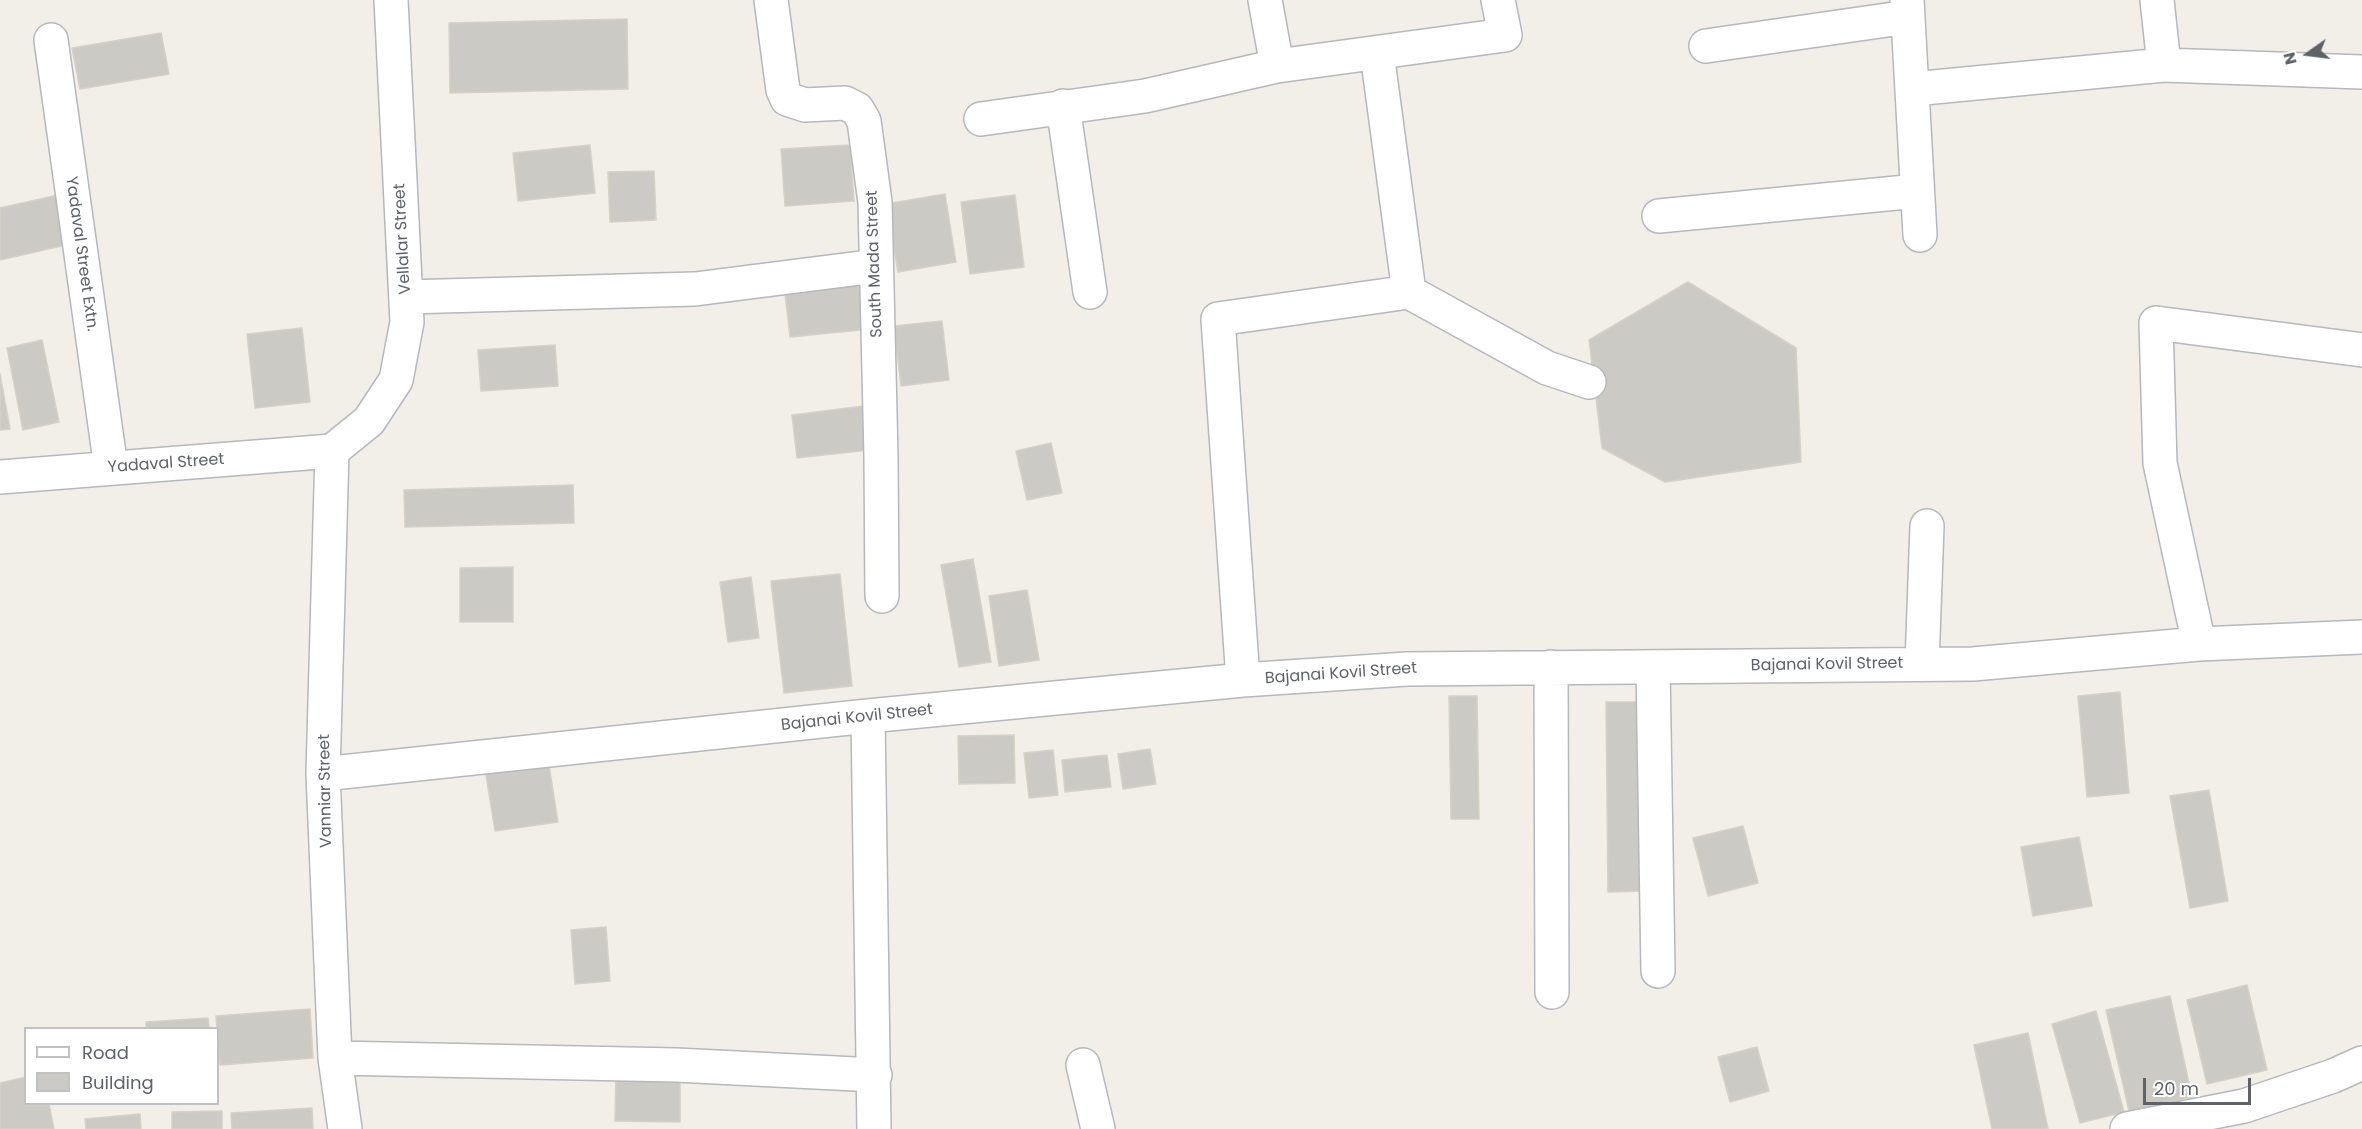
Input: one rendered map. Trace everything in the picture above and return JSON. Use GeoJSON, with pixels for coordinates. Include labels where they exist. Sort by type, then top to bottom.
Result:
{"type":"FeatureCollection","features":[{"type":"Feature","properties":{"kind":"street","name":"Vellalar Street"},"geometry":{"type":"LineString","coordinates":[[332,451],[369,421],[396,380],[407,322],[391,0]]}},
{"type":"Feature","properties":{"kind":"street","name":"South Mada Street"},"geometry":{"type":"LineString","coordinates":[[771,0],[783,90],[787,99],[805,105],[845,103],[857,109],[864,122],[875,202],[882,596]]}},
{"type":"Feature","properties":{"kind":"street"},"geometry":{"type":"LineString","coordinates":[[1265,0],[1277,66]]}},
{"type":"Feature","properties":{"kind":"street"},"geometry":{"type":"LineString","coordinates":[[981,119],[1145,96],[1277,66],[1505,35],[1498,0]]}},
{"type":"Feature","properties":{"kind":"street"},"geometry":{"type":"LineString","coordinates":[[2157,0],[2164,65]]}},
{"type":"Feature","properties":{"kind":"street"},"geometry":{"type":"LineString","coordinates":[[1706,46],[1907,9],[1920,235]]}},
{"type":"Feature","properties":{"kind":"street","name":"Yadaval Street Extn."},"geometry":{"type":"LineString","coordinates":[[51,40],[111,468]]}},
{"type":"Feature","properties":{"kind":"street"},"geometry":{"type":"LineString","coordinates":[[1377,53],[1409,292]]}},
{"type":"Feature","properties":{"kind":"street"},"geometry":{"type":"LineString","coordinates":[[1913,89],[2164,65],[2362,72]]}},
{"type":"Feature","properties":{"kind":"street"},"geometry":{"type":"LineString","coordinates":[[1063,106],[1089,292]]}},
{"type":"Feature","properties":{"kind":"street"},"geometry":{"type":"LineString","coordinates":[[1659,216],[1917,191]]}},
{"type":"Feature","properties":{"kind":"street"},"geometry":{"type":"LineString","coordinates":[[406,297],[695,289],[876,266]]}},
{"type":"Feature","properties":{"kind":"street"},"geometry":{"type":"LineString","coordinates":[[1243,680],[1218,319],[1409,292],[1547,368],[1589,382]]}},
{"type":"Feature","properties":{"kind":"street"},"geometry":{"type":"LineString","coordinates":[[2199,644],[2160,463],[2156,323],[2362,350]]}},
{"type":"Feature","properties":{"kind":"street","name":"Yadaval Street"},"geometry":{"type":"LineString","coordinates":[[0,477],[332,451]]}},
{"type":"Feature","properties":{"kind":"street","name":"Vanniar Street"},"geometry":{"type":"LineString","coordinates":[[332,451],[323,774],[335,1058],[345,1129]]}},
{"type":"Feature","properties":{"kind":"street"},"geometry":{"type":"LineString","coordinates":[[1922,664],[1927,526]]}},
{"type":"Feature","properties":{"kind":"street","name":"Bajanai Kovil Street"},"geometry":{"type":"LineString","coordinates":[[323,774],[868,716],[1243,680],[1407,669],[1973,664],[2199,644],[2362,637]]}},
{"type":"Feature","properties":{"kind":"street"},"geometry":{"type":"LineString","coordinates":[[1653,667],[1658,971]]}},
{"type":"Feature","properties":{"kind":"street"},"geometry":{"type":"LineString","coordinates":[[1551,668],[1552,992]]}},
{"type":"Feature","properties":{"kind":"street"},"geometry":{"type":"LineString","coordinates":[[868,716],[874,1129]]}},
{"type":"Feature","properties":{"kind":"street"},"geometry":{"type":"LineString","coordinates":[[335,1058],[676,1065],[874,1074]]}},
{"type":"Feature","properties":{"kind":"street"},"geometry":{"type":"LineString","coordinates":[[2127,1129],[2244,1106],[2333,1076],[2362,1063]]}},
{"type":"Feature","properties":{"kind":"street"},"geometry":{"type":"LineString","coordinates":[[1083,1065],[1098,1129]]}},
{"type":"Feature","properties":{"kind":"building"},"geometry":{"type":"Polygon","coordinates":[[[627,19],[628,89],[450,93],[449,23],[627,19]]]}},
{"type":"Feature","properties":{"kind":"building"},"geometry":{"type":"Polygon","coordinates":[[[161,33],[169,74],[80,89],[72,48],[161,33]]]}},
{"type":"Feature","properties":{"kind":"building"},"geometry":{"type":"Polygon","coordinates":[[[590,145],[595,193],[518,201],[513,153],[590,145]]]}},
{"type":"Feature","properties":{"kind":"building"},"geometry":{"type":"Polygon","coordinates":[[[850,145],[854,201],[785,206],[781,149],[850,145]]]}},
{"type":"Feature","properties":{"kind":"building"},"geometry":{"type":"Polygon","coordinates":[[[654,171],[656,220],[610,222],[608,172],[654,171]]]}},
{"type":"Feature","properties":{"kind":"building"},"geometry":{"type":"Polygon","coordinates":[[[945,194],[956,262],[898,272],[886,204],[945,194]]]}},
{"type":"Feature","properties":{"kind":"building"},"geometry":{"type":"Polygon","coordinates":[[[58,195],[70,244],[0,260],[0,208],[58,195]]]}},
{"type":"Feature","properties":{"kind":"building"},"geometry":{"type":"Polygon","coordinates":[[[1015,195],[1024,267],[970,274],[961,202],[1015,195]]]}},
{"type":"Feature","properties":{"kind":"building"},"geometry":{"type":"Polygon","coordinates":[[[865,276],[870,329],[790,337],[784,284],[865,276]]]}},
{"type":"Feature","properties":{"kind":"building"},"geometry":{"type":"Polygon","coordinates":[[[1688,282],[1796,348],[1801,462],[1665,482],[1602,448],[1589,340],[1688,282]]]}},
{"type":"Feature","properties":{"kind":"building"},"geometry":{"type":"Polygon","coordinates":[[[942,321],[949,380],[901,386],[894,326],[942,321]]]}},
{"type":"Feature","properties":{"kind":"building"},"geometry":{"type":"Polygon","coordinates":[[[302,328],[310,402],[255,408],[247,334],[302,328]]]}},
{"type":"Feature","properties":{"kind":"building"},"geometry":{"type":"Polygon","coordinates":[[[42,340],[59,422],[23,430],[7,348],[42,340]]]}},
{"type":"Feature","properties":{"kind":"building"},"geometry":{"type":"Polygon","coordinates":[[[555,345],[558,386],[481,391],[478,350],[555,345]]]}},
{"type":"Feature","properties":{"kind":"building"},"geometry":{"type":"Polygon","coordinates":[[[0,374],[10,429],[0,430],[0,374]]]}},
{"type":"Feature","properties":{"kind":"building"},"geometry":{"type":"Polygon","coordinates":[[[864,406],[869,450],[797,458],[792,415],[864,406]]]}},
{"type":"Feature","properties":{"kind":"building"},"geometry":{"type":"Polygon","coordinates":[[[1051,443],[1062,493],[1027,500],[1016,451],[1051,443]]]}},
{"type":"Feature","properties":{"kind":"building"},"geometry":{"type":"Polygon","coordinates":[[[573,485],[574,523],[405,527],[404,490],[573,485]]]}},
{"type":"Feature","properties":{"kind":"building"},"geometry":{"type":"Polygon","coordinates":[[[973,559],[991,662],[959,667],[941,565],[973,559]]]}},
{"type":"Feature","properties":{"kind":"building"},"geometry":{"type":"Polygon","coordinates":[[[513,567],[513,622],[460,622],[460,568],[513,567]]]}},
{"type":"Feature","properties":{"kind":"building"},"geometry":{"type":"Polygon","coordinates":[[[840,574],[852,686],[784,693],[771,581],[840,574]]]}},
{"type":"Feature","properties":{"kind":"building"},"geometry":{"type":"Polygon","coordinates":[[[751,577],[759,638],[728,642],[720,582],[751,577]]]}},
{"type":"Feature","properties":{"kind":"building"},"geometry":{"type":"Polygon","coordinates":[[[1027,590],[1039,660],[999,666],[989,596],[1027,590]]]}},
{"type":"Feature","properties":{"kind":"building"},"geometry":{"type":"Polygon","coordinates":[[[2120,692],[2129,793],[2087,797],[2078,696],[2120,692]]]}},
{"type":"Feature","properties":{"kind":"building"},"geometry":{"type":"Polygon","coordinates":[[[1449,696],[1477,696],[1479,819],[1451,819],[1449,696]]]}},
{"type":"Feature","properties":{"kind":"building"},"geometry":{"type":"Polygon","coordinates":[[[1606,702],[1642,702],[1644,891],[1608,892],[1606,702]]]}},
{"type":"Feature","properties":{"kind":"building"},"geometry":{"type":"Polygon","coordinates":[[[1014,735],[1015,783],[959,784],[958,736],[1014,735]]]}},
{"type":"Feature","properties":{"kind":"building"},"geometry":{"type":"Polygon","coordinates":[[[1150,749],[1156,784],[1123,789],[1118,754],[1150,749]]]}},
{"type":"Feature","properties":{"kind":"building"},"geometry":{"type":"Polygon","coordinates":[[[1053,750],[1058,795],[1029,798],[1024,753],[1053,750]]]}},
{"type":"Feature","properties":{"kind":"building"},"geometry":{"type":"Polygon","coordinates":[[[1107,755],[1111,787],[1065,792],[1062,760],[1107,755]]]}},
{"type":"Feature","properties":{"kind":"building"},"geometry":{"type":"Polygon","coordinates":[[[548,759],[558,822],[495,831],[485,769],[548,759]]]}},
{"type":"Feature","properties":{"kind":"building"},"geometry":{"type":"Polygon","coordinates":[[[2209,790],[2228,901],[2190,908],[2170,796],[2209,790]]]}},
{"type":"Feature","properties":{"kind":"building"},"geometry":{"type":"Polygon","coordinates":[[[1743,826],[1758,883],[1708,896],[1693,838],[1743,826]]]}},
{"type":"Feature","properties":{"kind":"building"},"geometry":{"type":"Polygon","coordinates":[[[2079,837],[2092,906],[2033,916],[2021,847],[2079,837]]]}},
{"type":"Feature","properties":{"kind":"building"},"geometry":{"type":"Polygon","coordinates":[[[606,927],[610,981],[575,984],[571,930],[606,927]]]}},
{"type":"Feature","properties":{"kind":"building"},"geometry":{"type":"Polygon","coordinates":[[[2247,985],[2267,1070],[2207,1084],[2187,1000],[2247,985]]]}},
{"type":"Feature","properties":{"kind":"building"},"geometry":{"type":"Polygon","coordinates":[[[2170,996],[2192,1097],[2129,1111],[2106,1010],[2170,996]]]}},
{"type":"Feature","properties":{"kind":"building"},"geometry":{"type":"Polygon","coordinates":[[[310,1009],[313,1058],[220,1065],[219,1027],[217,1027],[216,1016],[310,1009]]]}},
{"type":"Feature","properties":{"kind":"building"},"geometry":{"type":"Polygon","coordinates":[[[2096,1011],[2124,1112],[2080,1123],[2052,1024],[2096,1011]]]}},
{"type":"Feature","properties":{"kind":"building"},"geometry":{"type":"Polygon","coordinates":[[[208,1018],[209,1027],[146,1027],[146,1022],[208,1018]]]}},
{"type":"Feature","properties":{"kind":"building"},"geometry":{"type":"Polygon","coordinates":[[[2028,1033],[2048,1129],[1992,1129],[1974,1045],[2028,1033]]]}},
{"type":"Feature","properties":{"kind":"building"},"geometry":{"type":"Polygon","coordinates":[[[1757,1047],[1769,1091],[1730,1102],[1718,1057],[1757,1047]]]}},
{"type":"Feature","properties":{"kind":"building"},"geometry":{"type":"Polygon","coordinates":[[[616,1072],[680,1074],[680,1122],[615,1121],[616,1072]]]}},
{"type":"Feature","properties":{"kind":"building"},"geometry":{"type":"Polygon","coordinates":[[[24,1077],[24,1105],[49,1105],[54,1129],[0,1129],[0,1083],[24,1077]]]}},
{"type":"Feature","properties":{"kind":"building"},"geometry":{"type":"Polygon","coordinates":[[[312,1108],[313,1129],[232,1129],[231,1113],[312,1108]]]}},
{"type":"Feature","properties":{"kind":"building"},"geometry":{"type":"Polygon","coordinates":[[[222,1111],[222,1129],[172,1129],[172,1112],[222,1111]]]}},
{"type":"Feature","properties":{"kind":"building"},"geometry":{"type":"Polygon","coordinates":[[[140,1114],[141,1129],[86,1129],[85,1119],[140,1114]]]}}]}
